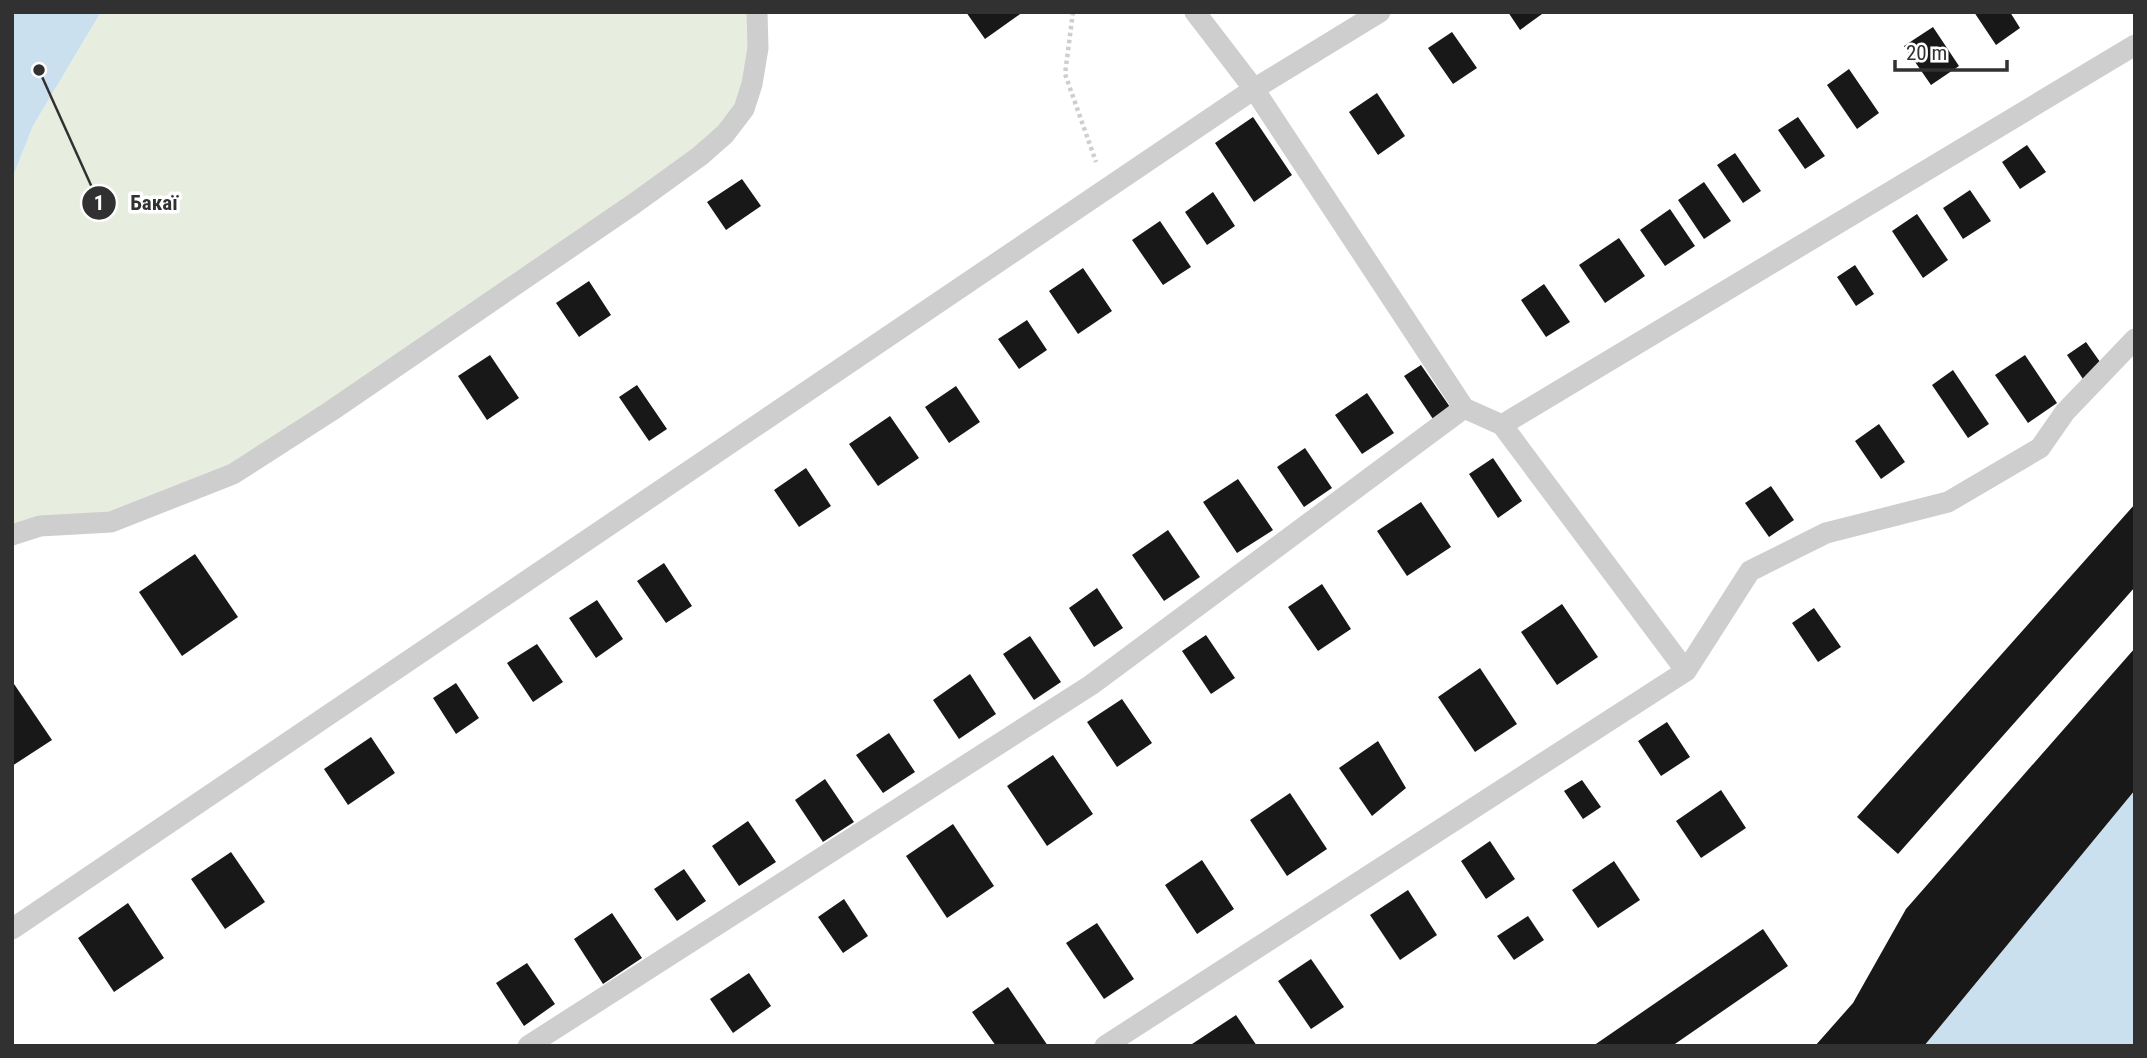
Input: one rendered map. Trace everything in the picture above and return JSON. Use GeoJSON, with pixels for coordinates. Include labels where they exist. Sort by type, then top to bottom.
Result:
{"type":"FeatureCollection","features":[{"type":"Feature","properties":{"kind":"lane"},"geometry":{"type":"LineString","coordinates":[[12,535],[40,526],[111,522],[233,474],[331,411],[635,203],[700,156],[724,134],[744,109],[752,84],[758,48],[757,12]]}},
{"type":"Feature","properties":{"kind":"lane"},"geometry":{"type":"LineString","coordinates":[[1195,12],[1254,89],[1464,408],[1502,425],[1686,671]]}},
{"type":"Feature","properties":{"kind":"lane"},"geometry":{"type":"LineString","coordinates":[[12,929],[1254,89],[1380,12]]}},
{"type":"Feature","properties":{"kind":"lane"},"geometry":{"type":"LineString","coordinates":[[1502,425],[2135,45]]}},
{"type":"Feature","properties":{"kind":"lane"},"geometry":{"type":"LineString","coordinates":[[1105,1046],[1686,671],[1750,571],[1826,533],[1948,502],[2040,448],[2064,412],[2135,339]]}},
{"type":"Feature","properties":{"kind":"lane"},"geometry":{"type":"LineString","coordinates":[[528,1046],[1091,685],[1464,408]]}},
{"type":"Feature","properties":{"kind":"path"},"geometry":{"type":"LineString","coordinates":[[1073,12],[1065,74],[1078,117],[1107,188]]}},
{"type":"Feature","properties":{"kind":"green space"},"geometry":{"type":"Polygon","coordinates":[[[101,12],[757,12],[758,48],[725,134],[331,411],[169,501],[12,535],[12,179],[33,126],[101,12]]]}},
{"type":"Feature","properties":{"kind":"water"},"geometry":{"type":"Polygon","coordinates":[[[12,12],[101,12],[33,126],[12,179],[12,12]]]}},
{"type":"Feature","properties":{"kind":"water"},"geometry":{"type":"Polygon","coordinates":[[[2135,790],[2135,1046],[1924,1046],[2135,790]]]}},
{"type":"Feature","properties":{"kind":"building"},"geometry":{"type":"Polygon","coordinates":[[[966,12],[1023,12],[985,39],[966,12]]]}},
{"type":"Feature","properties":{"kind":"building"},"geometry":{"type":"Polygon","coordinates":[[[1508,12],[1541,12],[1542,14],[1520,30],[1508,12]]]}},
{"type":"Feature","properties":{"kind":"building"},"geometry":{"type":"Polygon","coordinates":[[[1974,12],[2010,12],[2020,28],[1996,45],[1974,12]]]}},
{"type":"Feature","properties":{"kind":"building"},"geometry":{"type":"Polygon","coordinates":[[[1933,27],[1959,66],[1931,85],[1904,46],[1933,27]]]}},
{"type":"Feature","properties":{"kind":"building"},"geometry":{"type":"Polygon","coordinates":[[[1452,32],[1477,68],[1453,84],[1428,48],[1452,32]]]}},
{"type":"Feature","properties":{"kind":"building"},"geometry":{"type":"Polygon","coordinates":[[[1849,69],[1879,113],[1857,129],[1827,85],[1849,69]]]}},
{"type":"Feature","properties":{"kind":"building"},"geometry":{"type":"Polygon","coordinates":[[[1377,93],[1405,136],[1378,155],[1349,112],[1377,93]]]}},
{"type":"Feature","properties":{"kind":"building"},"geometry":{"type":"Polygon","coordinates":[[[1253,117],[1292,175],[1254,202],[1215,143],[1253,117]]]}},
{"type":"Feature","properties":{"kind":"building"},"geometry":{"type":"Polygon","coordinates":[[[1798,117],[1825,156],[1805,169],[1778,130],[1798,117]]]}},
{"type":"Feature","properties":{"kind":"building"},"geometry":{"type":"Polygon","coordinates":[[[2027,145],[2046,172],[2020,189],[2002,162],[2027,145]]]}},
{"type":"Feature","properties":{"kind":"building"},"geometry":{"type":"Polygon","coordinates":[[[1735,153],[1761,191],[1743,203],[1717,165],[1735,153]]]}},
{"type":"Feature","properties":{"kind":"building"},"geometry":{"type":"Polygon","coordinates":[[[742,179],[761,206],[726,230],[707,202],[742,179]]]}},
{"type":"Feature","properties":{"kind":"building"},"geometry":{"type":"Polygon","coordinates":[[[1704,182],[1731,221],[1704,239],[1678,200],[1704,182]]]}},
{"type":"Feature","properties":{"kind":"building"},"geometry":{"type":"Polygon","coordinates":[[[1970,190],[1991,221],[1963,239],[1943,208],[1970,190]]]}},
{"type":"Feature","properties":{"kind":"building"},"geometry":{"type":"Polygon","coordinates":[[[1213,192],[1235,226],[1207,245],[1185,212],[1213,192]]]}},
{"type":"Feature","properties":{"kind":"building"},"geometry":{"type":"Polygon","coordinates":[[[1670,209],[1695,246],[1665,266],[1640,230],[1670,209]]]}},
{"type":"Feature","properties":{"kind":"building"},"geometry":{"type":"Polygon","coordinates":[[[1917,214],[1948,260],[1923,278],[1892,231],[1917,214]]]}},
{"type":"Feature","properties":{"kind":"building"},"geometry":{"type":"Polygon","coordinates":[[[1160,221],[1191,267],[1163,285],[1132,240],[1160,221]]]}},
{"type":"Feature","properties":{"kind":"building"},"geometry":{"type":"Polygon","coordinates":[[[1619,238],[1645,276],[1605,303],[1579,265],[1619,238]]]}},
{"type":"Feature","properties":{"kind":"building"},"geometry":{"type":"Polygon","coordinates":[[[1855,265],[1874,294],[1856,306],[1837,277],[1855,265]]]}},
{"type":"Feature","properties":{"kind":"building"},"geometry":{"type":"Polygon","coordinates":[[[1083,268],[1112,311],[1078,334],[1049,291],[1083,268]]]}},
{"type":"Feature","properties":{"kind":"building"},"geometry":{"type":"Polygon","coordinates":[[[589,281],[611,315],[579,337],[556,303],[589,281]]]}},
{"type":"Feature","properties":{"kind":"building"},"geometry":{"type":"Polygon","coordinates":[[[1544,284],[1570,322],[1546,337],[1521,300],[1544,284]]]}},
{"type":"Feature","properties":{"kind":"building"},"geometry":{"type":"Polygon","coordinates":[[[1027,320],[1047,350],[1019,369],[998,339],[1027,320]]]}},
{"type":"Feature","properties":{"kind":"building"},"geometry":{"type":"Polygon","coordinates":[[[2086,342],[2105,369],[2085,382],[2067,355],[2086,342]]]}},
{"type":"Feature","properties":{"kind":"building"},"geometry":{"type":"Polygon","coordinates":[[[490,355],[519,398],[487,420],[458,376],[490,355]]]}},
{"type":"Feature","properties":{"kind":"building"},"geometry":{"type":"Polygon","coordinates":[[[2025,355],[2057,403],[2028,423],[1995,375],[2025,355]]]}},
{"type":"Feature","properties":{"kind":"building"},"geometry":{"type":"Polygon","coordinates":[[[1421,365],[1450,407],[1433,419],[1404,376],[1421,365]]]}},
{"type":"Feature","properties":{"kind":"building"},"geometry":{"type":"Polygon","coordinates":[[[1953,370],[1989,424],[1968,438],[1932,385],[1953,370]]]}},
{"type":"Feature","properties":{"kind":"building"},"geometry":{"type":"Polygon","coordinates":[[[637,385],[667,429],[649,441],[619,397],[637,385]]]}},
{"type":"Feature","properties":{"kind":"building"},"geometry":{"type":"Polygon","coordinates":[[[956,386],[980,422],[949,443],[925,407],[956,386]]]}},
{"type":"Feature","properties":{"kind":"building"},"geometry":{"type":"Polygon","coordinates":[[[1367,393],[1394,433],[1362,454],[1335,415],[1367,393]]]}},
{"type":"Feature","properties":{"kind":"building"},"geometry":{"type":"Polygon","coordinates":[[[890,416],[919,458],[878,486],[849,444],[890,416]]]}},
{"type":"Feature","properties":{"kind":"building"},"geometry":{"type":"Polygon","coordinates":[[[1879,424],[1905,462],[1881,479],[1855,441],[1879,424]]]}},
{"type":"Feature","properties":{"kind":"building"},"geometry":{"type":"Polygon","coordinates":[[[1305,448],[1332,488],[1304,507],[1277,467],[1305,448]]]}},
{"type":"Feature","properties":{"kind":"building"},"geometry":{"type":"Polygon","coordinates":[[[1493,458],[1522,501],[1498,518],[1469,474],[1493,458]]]}},
{"type":"Feature","properties":{"kind":"building"},"geometry":{"type":"Polygon","coordinates":[[[806,468],[831,506],[799,527],[774,490],[806,468]]]}},
{"type":"Feature","properties":{"kind":"building"},"geometry":{"type":"Polygon","coordinates":[[[1238,479],[1273,530],[1237,553],[1203,502],[1238,479]]]}},
{"type":"Feature","properties":{"kind":"building"},"geometry":{"type":"Polygon","coordinates":[[[1771,486],[1794,520],[1769,537],[1745,503],[1771,486]]]}},
{"type":"Feature","properties":{"kind":"building"},"geometry":{"type":"Polygon","coordinates":[[[1421,502],[1451,547],[1407,576],[1377,531],[1421,502]]]}},
{"type":"Feature","properties":{"kind":"building"},"geometry":{"type":"Polygon","coordinates":[[[2135,504],[2135,587],[1898,854],[1857,817],[2135,504]]]}},
{"type":"Feature","properties":{"kind":"building"},"geometry":{"type":"Polygon","coordinates":[[[1168,530],[1200,577],[1164,601],[1132,555],[1168,530]]]}},
{"type":"Feature","properties":{"kind":"building"},"geometry":{"type":"Polygon","coordinates":[[[195,554],[238,617],[182,656],[139,592],[195,554]]]}},
{"type":"Feature","properties":{"kind":"building"},"geometry":{"type":"Polygon","coordinates":[[[664,563],[692,606],[666,623],[637,581],[664,563]]]}},
{"type":"Feature","properties":{"kind":"building"},"geometry":{"type":"Polygon","coordinates":[[[1322,584],[1351,629],[1318,651],[1288,607],[1322,584]]]}},
{"type":"Feature","properties":{"kind":"building"},"geometry":{"type":"Polygon","coordinates":[[[1097,588],[1123,628],[1094,647],[1069,608],[1097,588]]]}},
{"type":"Feature","properties":{"kind":"building"},"geometry":{"type":"Polygon","coordinates":[[[597,600],[623,639],[596,658],[569,618],[597,600]]]}},
{"type":"Feature","properties":{"kind":"building"},"geometry":{"type":"Polygon","coordinates":[[[1562,604],[1598,657],[1557,685],[1521,632],[1562,604]]]}},
{"type":"Feature","properties":{"kind":"building"},"geometry":{"type":"Polygon","coordinates":[[[1814,608],[1841,647],[1818,662],[1792,623],[1814,608]]]}},
{"type":"Feature","properties":{"kind":"building"},"geometry":{"type":"Polygon","coordinates":[[[1206,635],[1235,678],[1211,694],[1182,651],[1206,635]]]}},
{"type":"Feature","properties":{"kind":"building"},"geometry":{"type":"Polygon","coordinates":[[[1030,636],[1061,682],[1034,700],[1003,654],[1030,636]]]}},
{"type":"Feature","properties":{"kind":"building"},"geometry":{"type":"Polygon","coordinates":[[[537,644],[563,682],[533,702],[507,663],[537,644]]]}},
{"type":"Feature","properties":{"kind":"building"},"geometry":{"type":"Polygon","coordinates":[[[2135,648],[2135,790],[1924,1046],[1815,1046],[1853,1003],[1906,909],[2135,648]]]}},
{"type":"Feature","properties":{"kind":"building"},"geometry":{"type":"Polygon","coordinates":[[[1480,668],[1517,724],[1475,752],[1438,697],[1480,668]]]}},
{"type":"Feature","properties":{"kind":"building"},"geometry":{"type":"Polygon","coordinates":[[[970,674],[996,714],[959,739],[933,700],[970,674]]]}},
{"type":"Feature","properties":{"kind":"building"},"geometry":{"type":"Polygon","coordinates":[[[12,681],[52,740],[12,766],[12,681]]]}},
{"type":"Feature","properties":{"kind":"building"},"geometry":{"type":"Polygon","coordinates":[[[456,683],[479,718],[456,734],[433,698],[456,683]]]}},
{"type":"Feature","properties":{"kind":"building"},"geometry":{"type":"Polygon","coordinates":[[[1122,699],[1152,743],[1117,767],[1087,722],[1122,699]]]}},
{"type":"Feature","properties":{"kind":"building"},"geometry":{"type":"Polygon","coordinates":[[[1667,722],[1690,757],[1661,776],[1638,741],[1667,722]]]}},
{"type":"Feature","properties":{"kind":"building"},"geometry":{"type":"Polygon","coordinates":[[[889,733],[915,772],[883,793],[856,755],[889,733]]]}},
{"type":"Feature","properties":{"kind":"building"},"geometry":{"type":"Polygon","coordinates":[[[371,737],[395,773],[348,805],[324,769],[371,737]]]}},
{"type":"Feature","properties":{"kind":"building"},"geometry":{"type":"Polygon","coordinates":[[[1378,741],[1406,788],[1372,816],[1339,768],[1378,741]]]}},
{"type":"Feature","properties":{"kind":"building"},"geometry":{"type":"Polygon","coordinates":[[[1053,755],[1093,814],[1047,846],[1007,786],[1053,755]]]}},
{"type":"Feature","properties":{"kind":"building"},"geometry":{"type":"Polygon","coordinates":[[[825,779],[854,822],[823,842],[795,800],[825,779]]]}},
{"type":"Feature","properties":{"kind":"building"},"geometry":{"type":"Polygon","coordinates":[[[1582,780],[1601,807],[1583,819],[1564,791],[1582,780]]]}},
{"type":"Feature","properties":{"kind":"building"},"geometry":{"type":"Polygon","coordinates":[[[1721,790],[1746,828],[1701,858],[1676,821],[1721,790]]]}},
{"type":"Feature","properties":{"kind":"building"},"geometry":{"type":"Polygon","coordinates":[[[1290,793],[1327,849],[1287,876],[1250,820],[1290,793]]]}},
{"type":"Feature","properties":{"kind":"building"},"geometry":{"type":"Polygon","coordinates":[[[748,821],[776,862],[739,886],[712,846],[748,821]]]}},
{"type":"Feature","properties":{"kind":"building"},"geometry":{"type":"Polygon","coordinates":[[[953,824],[994,886],[947,918],[906,856],[953,824]]]}},
{"type":"Feature","properties":{"kind":"building"},"geometry":{"type":"Polygon","coordinates":[[[1490,841],[1515,879],[1486,899],[1461,861],[1490,841]]]}},
{"type":"Feature","properties":{"kind":"building"},"geometry":{"type":"Polygon","coordinates":[[[231,852],[265,902],[225,929],[191,879],[231,852]]]}},
{"type":"Feature","properties":{"kind":"building"},"geometry":{"type":"Polygon","coordinates":[[[1202,860],[1234,909],[1197,934],[1165,885],[1202,860]]]}},
{"type":"Feature","properties":{"kind":"building"},"geometry":{"type":"Polygon","coordinates":[[[1614,861],[1640,900],[1598,928],[1572,890],[1614,861]]]}},
{"type":"Feature","properties":{"kind":"building"},"geometry":{"type":"Polygon","coordinates":[[[684,869],[706,901],[677,921],[654,889],[684,869]]]}},
{"type":"Feature","properties":{"kind":"building"},"geometry":{"type":"Polygon","coordinates":[[[1408,890],[1437,935],[1400,960],[1370,915],[1408,890]]]}},
{"type":"Feature","properties":{"kind":"building"},"geometry":{"type":"Polygon","coordinates":[[[844,899],[868,936],[843,953],[818,917],[844,899]]]}},
{"type":"Feature","properties":{"kind":"building"},"geometry":{"type":"Polygon","coordinates":[[[128,903],[164,958],[114,992],[78,938],[128,903]]]}},
{"type":"Feature","properties":{"kind":"building"},"geometry":{"type":"Polygon","coordinates":[[[612,913],[642,958],[603,984],[574,939],[612,913]]]}},
{"type":"Feature","properties":{"kind":"building"},"geometry":{"type":"Polygon","coordinates":[[[1528,916],[1544,940],[1514,960],[1497,936],[1528,916]]]}},
{"type":"Feature","properties":{"kind":"building"},"geometry":{"type":"Polygon","coordinates":[[[1097,923],[1134,979],[1104,999],[1066,943],[1097,923]]]}},
{"type":"Feature","properties":{"kind":"building"},"geometry":{"type":"Polygon","coordinates":[[[1763,929],[1788,966],[1672,1046],[1593,1046],[1763,929]]]}},
{"type":"Feature","properties":{"kind":"building"},"geometry":{"type":"Polygon","coordinates":[[[1311,959],[1344,1007],[1311,1029],[1278,981],[1311,959]]]}},
{"type":"Feature","properties":{"kind":"building"},"geometry":{"type":"Polygon","coordinates":[[[527,963],[555,1004],[524,1026],[496,983],[527,963]]]}},
{"type":"Feature","properties":{"kind":"building"},"geometry":{"type":"Polygon","coordinates":[[[749,973],[771,1006],[733,1033],[710,999],[749,973]]]}},
{"type":"Feature","properties":{"kind":"building"},"geometry":{"type":"Polygon","coordinates":[[[1008,987],[1048,1046],[996,1046],[972,1012],[1008,987]]]}},
{"type":"Feature","properties":{"kind":"building"},"geometry":{"type":"Polygon","coordinates":[[[1236,1015],[1257,1046],[1189,1046],[1236,1015]]]}},
{"type":"Feature","properties":{"kind":"place","name":"Бакаї"},"geometry":{"type":"Point","coordinates":[39,70]}}]}
